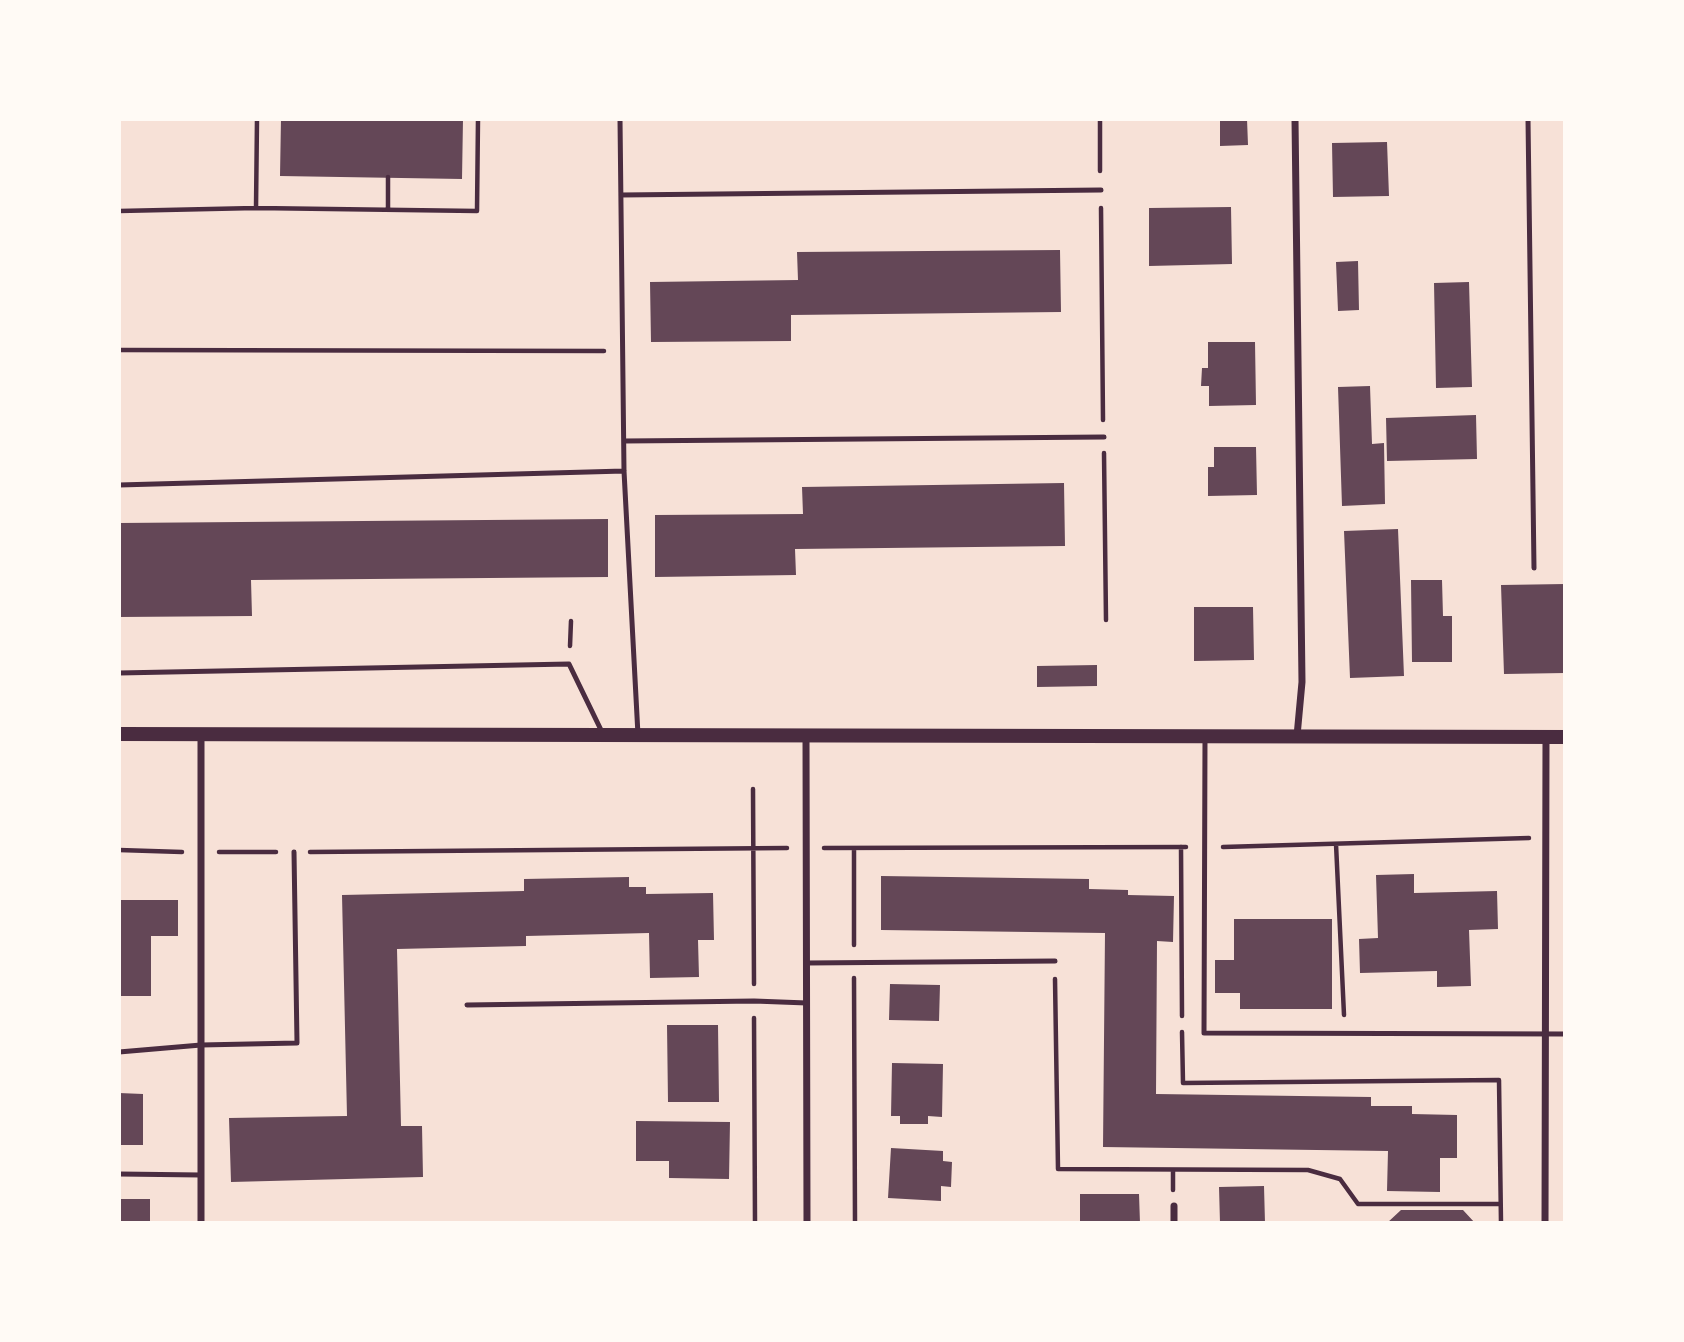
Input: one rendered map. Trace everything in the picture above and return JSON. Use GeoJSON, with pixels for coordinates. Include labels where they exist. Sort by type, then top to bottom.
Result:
{"type":"FeatureCollection","features":[{"type":"Feature","properties":{"kind":"main road"},"geometry":{"type":"LineString","coordinates":[[119,734],[1565,737]]}},
{"type":"Feature","properties":{"kind":"street"},"geometry":{"type":"LineString","coordinates":[[1295,119],[1301,670],[1297,736]]}},
{"type":"Feature","properties":{"kind":"street"},"geometry":{"type":"LineString","coordinates":[[201,734],[201,1223]]}},
{"type":"Feature","properties":{"kind":"street"},"geometry":{"type":"LineString","coordinates":[[806,735],[807,1223]]}},
{"type":"Feature","properties":{"kind":"street"},"geometry":{"type":"LineString","coordinates":[[1545,1223],[1546,737]]}},
{"type":"Feature","properties":{"kind":"street"},"geometry":{"type":"LineString","coordinates":[[1174,1206],[1174,1223]]}},
{"type":"Feature","properties":{"kind":"lane"},"geometry":{"type":"LineString","coordinates":[[620,119],[624,471],[638,735]]}},
{"type":"Feature","properties":{"kind":"lane"},"geometry":{"type":"LineString","coordinates":[[1528,119],[1534,568]]}},
{"type":"Feature","properties":{"kind":"lane"},"geometry":{"type":"LineString","coordinates":[[621,195],[1101,191]]}},
{"type":"Feature","properties":{"kind":"lane"},"geometry":{"type":"LineString","coordinates":[[624,442],[1104,437]]}},
{"type":"Feature","properties":{"kind":"lane"},"geometry":{"type":"LineString","coordinates":[[119,485],[624,471]]}},
{"type":"Feature","properties":{"kind":"lane"},"geometry":{"type":"LineString","coordinates":[[119,673],[569,664],[603,735]]}},
{"type":"Feature","properties":{"kind":"lane"},"geometry":{"type":"LineString","coordinates":[[1205,736],[1205,1033],[1565,1034]]}},
{"type":"Feature","properties":{"kind":"lane"},"geometry":{"type":"LineString","coordinates":[[119,1052],[201,1045],[297,1043],[294,852]]}},
{"type":"Feature","properties":{"kind":"lane"},"geometry":{"type":"LineString","coordinates":[[807,963],[854,965],[1055,961]]}},
{"type":"Feature","properties":{"kind":"lane"},"geometry":{"type":"LineString","coordinates":[[467,1005],[754,1001],[807,1003]]}},
{"type":"Feature","properties":{"kind":"lane"},"geometry":{"type":"LineString","coordinates":[[119,1174],[201,1175]]}},
{"type":"Feature","properties":{"kind":"path"},"geometry":{"type":"LineString","coordinates":[[256,208],[257,119]]}},
{"type":"Feature","properties":{"kind":"path"},"geometry":{"type":"LineString","coordinates":[[119,211],[256,208],[477,211],[478,119]]}},
{"type":"Feature","properties":{"kind":"path"},"geometry":{"type":"LineString","coordinates":[[1100,119],[1106,620]]}},
{"type":"Feature","properties":{"kind":"path"},"geometry":{"type":"LineString","coordinates":[[388,177],[388,210]]}},
{"type":"Feature","properties":{"kind":"path"},"geometry":{"type":"LineString","coordinates":[[119,350],[622,351]]}},
{"type":"Feature","properties":{"kind":"path"},"geometry":{"type":"LineString","coordinates":[[119,850],[294,852],[1204,848],[1546,837]]}},
{"type":"Feature","properties":{"kind":"path"},"geometry":{"type":"LineString","coordinates":[[1336,844],[1345,1033]]}},
{"type":"Feature","properties":{"kind":"path"},"geometry":{"type":"LineString","coordinates":[[1181,847],[1183,1083],[1499,1080],[1501,1223]]}},
{"type":"Feature","properties":{"kind":"path"},"geometry":{"type":"LineString","coordinates":[[854,848],[855,1223]]}},
{"type":"Feature","properties":{"kind":"path"},"geometry":{"type":"LineString","coordinates":[[1055,961],[1058,1169],[1308,1170],[1340,1179],[1357,1204],[1500,1204]]}},
{"type":"Feature","properties":{"kind":"building"},"geometry":{"type":"Polygon","coordinates":[[[281,119],[463,119],[462,179],[280,176],[281,119]]]}},
{"type":"Feature","properties":{"kind":"building"},"geometry":{"type":"Polygon","coordinates":[[[1220,119],[1247,119],[1248,145],[1220,146],[1220,119]]]}},
{"type":"Feature","properties":{"kind":"building"},"geometry":{"type":"Polygon","coordinates":[[[1387,142],[1389,196],[1333,197],[1332,143],[1387,142]]]}},
{"type":"Feature","properties":{"kind":"building"},"geometry":{"type":"Polygon","coordinates":[[[1231,207],[1232,264],[1149,266],[1149,208],[1231,207]]]}},
{"type":"Feature","properties":{"kind":"building"},"geometry":{"type":"Polygon","coordinates":[[[1060,250],[1061,312],[791,315],[791,341],[651,342],[650,282],[798,280],[797,252],[1060,250]]]}},
{"type":"Feature","properties":{"kind":"building"},"geometry":{"type":"Polygon","coordinates":[[[1358,261],[1359,310],[1338,311],[1336,262],[1358,261]]]}},
{"type":"Feature","properties":{"kind":"building"},"geometry":{"type":"Polygon","coordinates":[[[1469,282],[1472,387],[1436,388],[1434,283],[1469,282]]]}},
{"type":"Feature","properties":{"kind":"building"},"geometry":{"type":"Polygon","coordinates":[[[1208,342],[1255,342],[1256,405],[1209,406],[1209,386],[1201,386],[1202,368],[1208,368],[1208,342]]]}},
{"type":"Feature","properties":{"kind":"building"},"geometry":{"type":"Polygon","coordinates":[[[1370,386],[1372,444],[1384,443],[1385,504],[1342,506],[1338,387],[1370,386]]]}},
{"type":"Feature","properties":{"kind":"building"},"geometry":{"type":"Polygon","coordinates":[[[1476,415],[1477,459],[1387,461],[1386,418],[1476,415]]]}},
{"type":"Feature","properties":{"kind":"building"},"geometry":{"type":"Polygon","coordinates":[[[1214,447],[1256,447],[1257,495],[1208,496],[1208,467],[1214,467],[1214,447]]]}},
{"type":"Feature","properties":{"kind":"building"},"geometry":{"type":"Polygon","coordinates":[[[1064,483],[1065,546],[795,549],[796,575],[655,577],[655,515],[803,514],[802,487],[1064,483]]]}},
{"type":"Feature","properties":{"kind":"building"},"geometry":{"type":"Polygon","coordinates":[[[608,519],[608,577],[251,580],[252,616],[119,617],[119,523],[608,519]]]}},
{"type":"Feature","properties":{"kind":"building"},"geometry":{"type":"Polygon","coordinates":[[[1398,529],[1404,676],[1350,678],[1344,531],[1398,529]]]}},
{"type":"Feature","properties":{"kind":"building"},"geometry":{"type":"Polygon","coordinates":[[[1411,580],[1442,580],[1443,616],[1452,616],[1452,662],[1412,662],[1411,580]]]}},
{"type":"Feature","properties":{"kind":"building"},"geometry":{"type":"Polygon","coordinates":[[[1565,584],[1565,673],[1504,674],[1501,585],[1565,584]]]}},
{"type":"Feature","properties":{"kind":"building"},"geometry":{"type":"Polygon","coordinates":[[[1194,607],[1253,607],[1254,660],[1194,661],[1194,607]]]}},
{"type":"Feature","properties":{"kind":"building"},"geometry":{"type":"Polygon","coordinates":[[[1097,665],[1097,686],[1037,687],[1037,666],[1097,665]]]}},
{"type":"Feature","properties":{"kind":"building"},"geometry":{"type":"Polygon","coordinates":[[[1414,874],[1414,893],[1497,891],[1498,929],[1469,930],[1471,986],[1437,987],[1437,971],[1360,973],[1359,939],[1378,938],[1376,875],[1414,874]]]}},
{"type":"Feature","properties":{"kind":"building"},"geometry":{"type":"Polygon","coordinates":[[[881,876],[1089,879],[1089,889],[1128,890],[1128,895],[1174,896],[1173,942],[1157,941],[1156,1094],[1371,1097],[1371,1106],[1412,1106],[1412,1114],[1457,1115],[1457,1158],[1440,1158],[1440,1192],[1387,1191],[1388,1151],[1103,1147],[1105,933],[881,930],[881,876]]]}},
{"type":"Feature","properties":{"kind":"building"},"geometry":{"type":"Polygon","coordinates":[[[629,877],[629,887],[646,887],[646,894],[713,893],[714,940],[698,940],[699,977],[650,978],[649,933],[526,936],[526,946],[397,949],[401,1126],[422,1126],[423,1177],[231,1182],[229,1118],[347,1116],[342,895],[524,891],[524,879],[629,877]]]}},
{"type":"Feature","properties":{"kind":"building"},"geometry":{"type":"Polygon","coordinates":[[[119,900],[178,900],[178,936],[151,936],[151,996],[119,996],[119,900]]]}},
{"type":"Feature","properties":{"kind":"building"},"geometry":{"type":"Polygon","coordinates":[[[1234,919],[1332,919],[1332,1009],[1240,1009],[1240,993],[1215,993],[1215,960],[1234,960],[1234,919]]]}},
{"type":"Feature","properties":{"kind":"building"},"geometry":{"type":"Polygon","coordinates":[[[890,984],[940,985],[939,1021],[889,1020],[890,984]]]}},
{"type":"Feature","properties":{"kind":"building"},"geometry":{"type":"Polygon","coordinates":[[[667,1025],[718,1025],[719,1102],[668,1102],[667,1025]]]}},
{"type":"Feature","properties":{"kind":"building"},"geometry":{"type":"Polygon","coordinates":[[[892,1063],[943,1064],[942,1117],[928,1116],[928,1124],[900,1124],[900,1116],[891,1116],[892,1063]]]}},
{"type":"Feature","properties":{"kind":"building"},"geometry":{"type":"Polygon","coordinates":[[[119,1093],[143,1094],[143,1145],[119,1145],[119,1093]]]}},
{"type":"Feature","properties":{"kind":"building"},"geometry":{"type":"Polygon","coordinates":[[[636,1121],[730,1122],[729,1179],[669,1178],[669,1161],[636,1161],[636,1121]]]}},
{"type":"Feature","properties":{"kind":"building"},"geometry":{"type":"Polygon","coordinates":[[[891,1148],[943,1151],[943,1161],[952,1162],[951,1187],[941,1186],[941,1201],[888,1198],[891,1148]]]}},
{"type":"Feature","properties":{"kind":"building"},"geometry":{"type":"Polygon","coordinates":[[[1264,1186],[1265,1223],[1220,1223],[1219,1187],[1264,1186]]]}},
{"type":"Feature","properties":{"kind":"building"},"geometry":{"type":"Polygon","coordinates":[[[1080,1194],[1139,1194],[1140,1223],[1080,1223],[1080,1194]]]}},
{"type":"Feature","properties":{"kind":"building"},"geometry":{"type":"Polygon","coordinates":[[[119,1199],[150,1199],[150,1223],[119,1223],[119,1199]]]}},
{"type":"Feature","properties":{"kind":"building"},"geometry":{"type":"Polygon","coordinates":[[[1401,1210],[1463,1210],[1475,1223],[1387,1223],[1401,1210]]]}}]}
